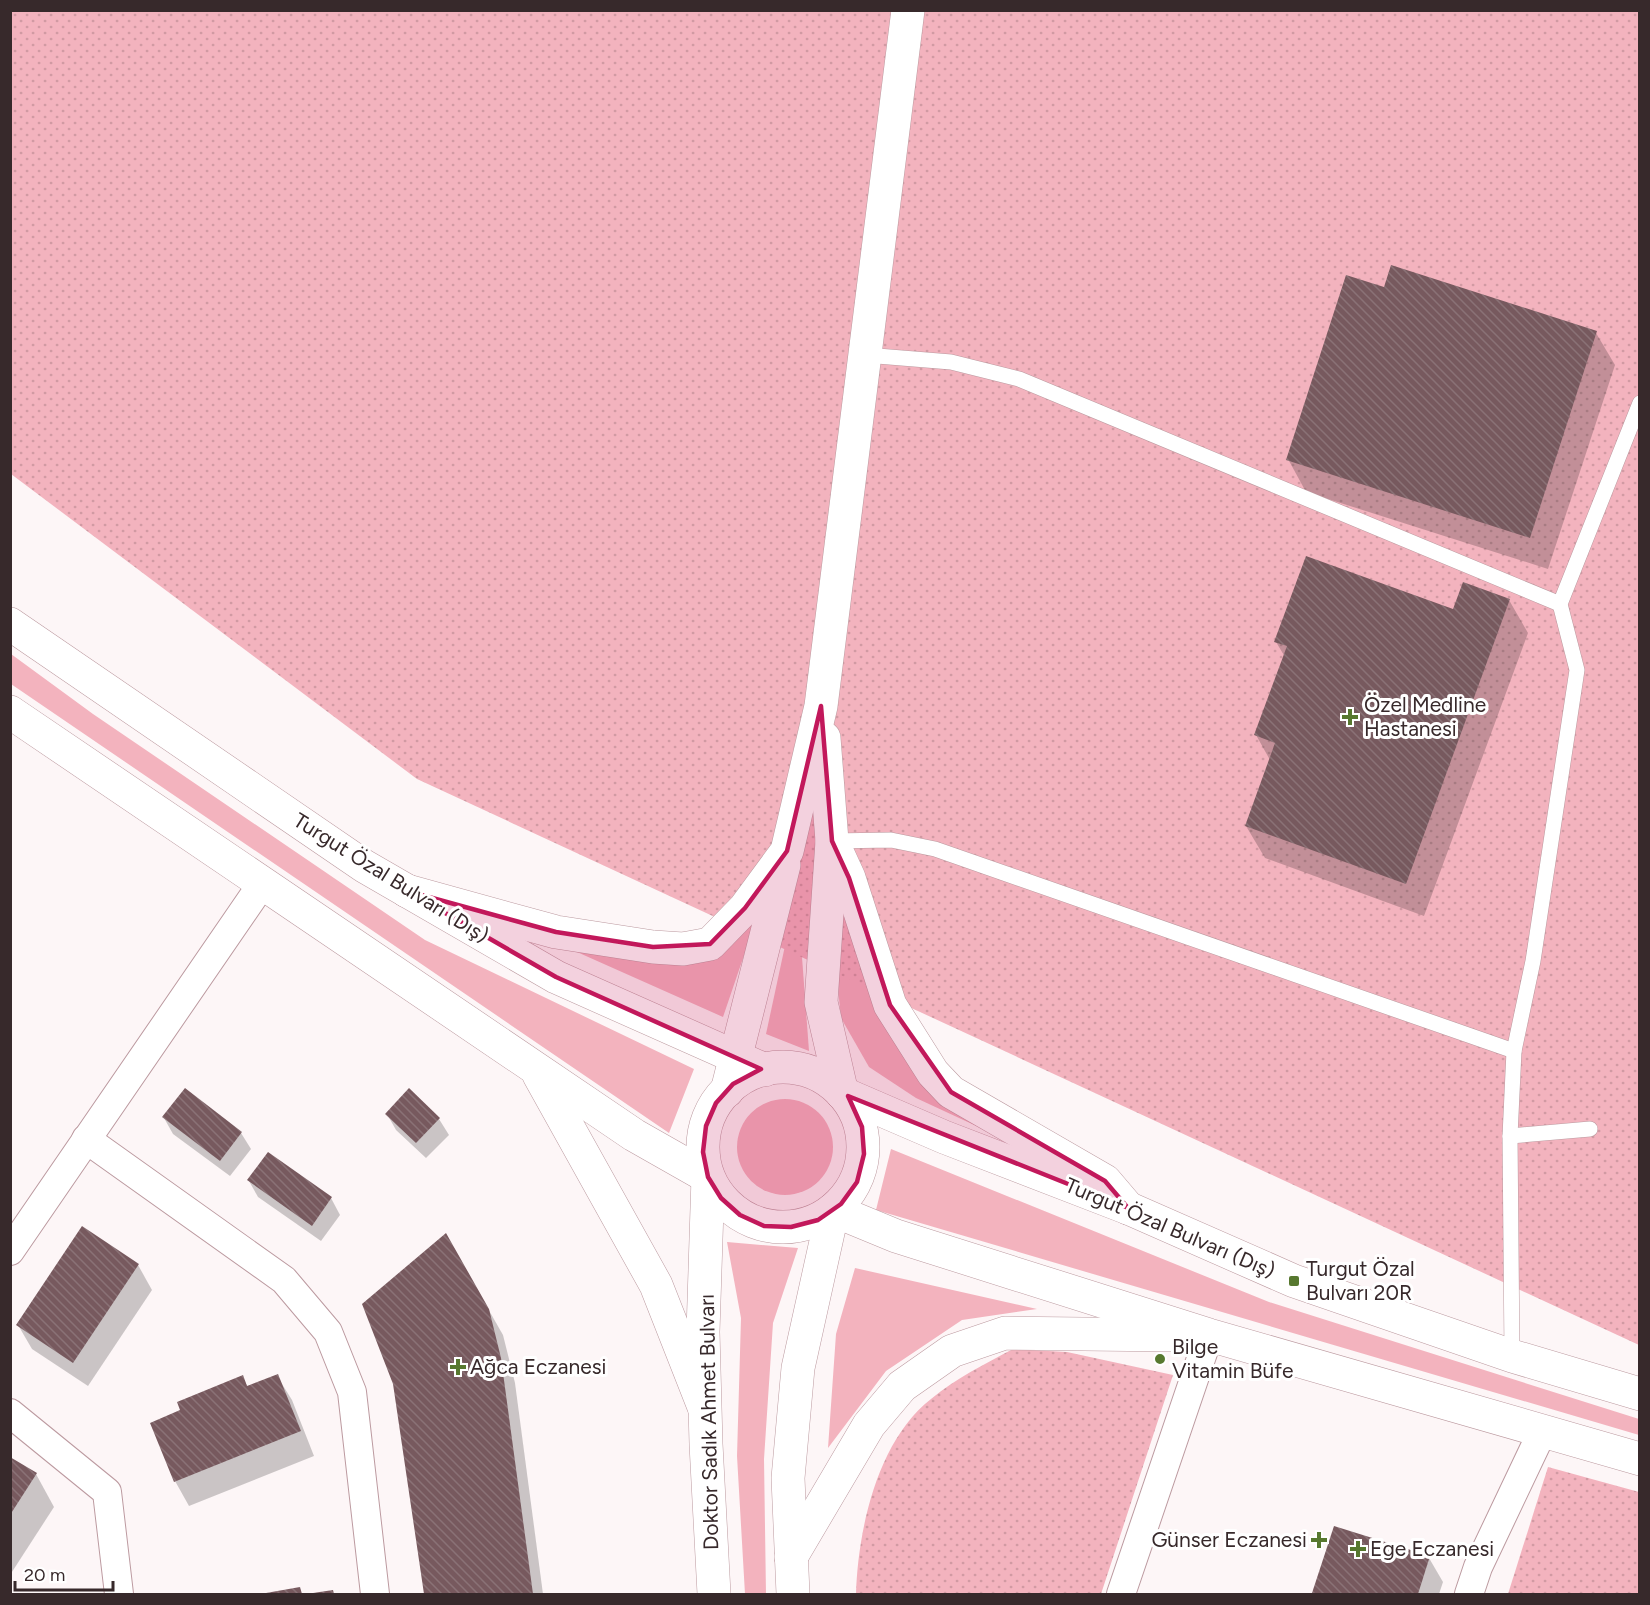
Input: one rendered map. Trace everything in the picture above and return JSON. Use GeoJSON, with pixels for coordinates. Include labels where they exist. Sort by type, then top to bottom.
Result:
{"type":"FeatureCollection","features":[{"type":"Feature","properties":{"kind":"main road"},"geometry":{"type":"LineString","coordinates":[[750,1064],[806,1070],[831,1082],[850,1102],[862,1127],[864,1154],[857,1182],[833,1210],[818,1220],[791,1227],[764,1226],[740,1215],[721,1198],[708,1177],[703,1152],[706,1126],[716,1103],[733,1084],[755,1072],[750,1064],[787,851],[821,706],[908,10]]}},
{"type":"Feature","properties":{"kind":"main road","name":"Turgut Özal Bulvarı (Dış)"},"geometry":{"type":"LineString","coordinates":[[10,624],[364,866],[556,977],[750,1064]]}},
{"type":"Feature","properties":{"kind":"main road"},"geometry":{"type":"LineString","coordinates":[[821,706],[831,842],[821,1002],[842,1093]]}},
{"type":"Feature","properties":{"kind":"main road"},"geometry":{"type":"LineString","coordinates":[[10,711],[634,1135],[708,1177]]}},
{"type":"Feature","properties":{"kind":"main road"},"geometry":{"type":"LineString","coordinates":[[831,842],[849,878],[890,1005],[933,1073],[951,1092],[1105,1181],[1128,1208]]}},
{"type":"Feature","properties":{"kind":"main road"},"geometry":{"type":"LineString","coordinates":[[407,891],[556,932],[653,947],[683,949],[710,944],[745,908],[787,851]]}},
{"type":"Feature","properties":{"kind":"main road"},"geometry":{"type":"LineString","coordinates":[[535,1068],[656,1285],[705,1410]]}},
{"type":"Feature","properties":{"kind":"main road","name":"Turgut Özal Bulvarı (Dış)"},"geometry":{"type":"LineString","coordinates":[[842,1093],[944,1137],[1128,1208],[1294,1281],[1512,1356],[1640,1394]]}},
{"type":"Feature","properties":{"kind":"main road","name":"Doktor Sadık Ahmet Bulvarı"},"geometry":{"type":"LineString","coordinates":[[708,1177],[704,1332],[705,1410],[714,1594]]}},
{"type":"Feature","properties":{"kind":"main road"},"geometry":{"type":"LineString","coordinates":[[833,1210],[896,1236],[1209,1335],[1640,1459]]}},
{"type":"Feature","properties":{"kind":"main road"},"geometry":{"type":"LineString","coordinates":[[793,1594],[788,1478],[798,1368],[833,1210]]}},
{"type":"Feature","properties":{"kind":"main road"},"geometry":{"type":"LineString","coordinates":[[791,1557],[869,1425],[902,1386],[952,1351],[1005,1333],[1209,1335]]}},
{"type":"Feature","properties":{"kind":"street"},"geometry":{"type":"LineString","coordinates":[[10,1251],[262,884]]}},
{"type":"Feature","properties":{"kind":"street"},"geometry":{"type":"LineString","coordinates":[[86,1139],[284,1280],[328,1332],[352,1392],[375,1594]]}},
{"type":"Feature","properties":{"kind":"street"},"geometry":{"type":"LineString","coordinates":[[1121,1594],[1209,1335]]}},
{"type":"Feature","properties":{"kind":"street"},"geometry":{"type":"LineString","coordinates":[[10,1413],[106,1492],[119,1594]]}},
{"type":"Feature","properties":{"kind":"street"},"geometry":{"type":"LineString","coordinates":[[1469,1594],[1478,1567],[1544,1430]]}},
{"type":"Feature","properties":{"kind":"lane"},"geometry":{"type":"LineString","coordinates":[[865,355],[951,362],[1019,379],[1560,604]]}},
{"type":"Feature","properties":{"kind":"lane"},"geometry":{"type":"LineString","coordinates":[[1512,1356],[1510,1136],[1514,1051],[1533,961],[1576,670],[1560,604],[1640,403]]}},
{"type":"Feature","properties":{"kind":"lane"},"geometry":{"type":"LineString","coordinates":[[831,842],[891,840],[935,849],[1514,1051]]}},
{"type":"Feature","properties":{"kind":"lane"},"geometry":{"type":"LineString","coordinates":[[1510,1136],[1590,1129]]}},
{"type":"Feature","properties":{"kind":"highlighted area"},"geometry":{"type":"Polygon","coordinates":[[[821,706],[832,841],[849,878],[890,1005],[951,1092],[1105,1181],[1128,1208],[848,1096],[862,1127],[864,1154],[857,1182],[841,1204],[818,1220],[791,1227],[764,1226],[740,1215],[721,1198],[708,1177],[703,1152],[706,1126],[716,1103],[733,1084],[761,1069],[556,977],[407,891],[556,932],[653,947],[710,944],[745,908],[787,851],[821,706]]]}},
{"type":"Feature","properties":{"kind":"shaded area"},"geometry":{"type":"Polygon","coordinates":[[[10,11],[1639,11],[1639,1345],[417,779],[11,474],[10,11]]]}},
{"type":"Feature","properties":{"kind":"shaded area"},"geometry":{"type":"Polygon","coordinates":[[[11,654],[93,714],[425,940],[694,1069],[669,1133],[11,684],[11,654]]]}},
{"type":"Feature","properties":{"kind":"shaded area"},"geometry":{"type":"Polygon","coordinates":[[[797,890],[809,1051],[766,1034],[797,890]]]}},
{"type":"Feature","properties":{"kind":"shaded area"},"geometry":{"type":"Polygon","coordinates":[[[757,917],[723,1017],[550,940],[656,961],[757,917]]]}},
{"type":"Feature","properties":{"kind":"shaded area"},"geometry":{"type":"Polygon","coordinates":[[[852,940],[1000,1137],[916,1098],[869,1067],[841,1018],[837,979],[852,940]]]}},
{"type":"Feature","properties":{"kind":"shaded area"},"geometry":{"type":"Polygon","coordinates":[[[785,1099],[803,1103],[819,1113],[829,1129],[833,1147],[829,1165],[819,1181],[803,1191],[785,1195],[767,1191],[751,1181],[741,1165],[737,1147],[741,1129],[751,1113],[767,1103],[785,1099]]]}},
{"type":"Feature","properties":{"kind":"shaded area"},"geometry":{"type":"Polygon","coordinates":[[[891,1149],[1269,1302],[1639,1419],[1639,1435],[876,1210],[891,1149]]]}},
{"type":"Feature","properties":{"kind":"shaded area"},"geometry":{"type":"Polygon","coordinates":[[[727,1242],[798,1248],[773,1323],[764,1459],[766,1594],[745,1594],[737,1456],[741,1318],[727,1242]]]}},
{"type":"Feature","properties":{"kind":"shaded area"},"geometry":{"type":"Polygon","coordinates":[[[855,1268],[1037,1309],[962,1320],[886,1371],[828,1448],[836,1334],[855,1268]]]}},
{"type":"Feature","properties":{"kind":"shaded area"},"geometry":{"type":"Polygon","coordinates":[[[1013,1349],[1067,1352],[1173,1375],[1101,1594],[856,1594],[866,1515],[884,1462],[897,1438],[912,1417],[950,1384],[1013,1349]]]}},
{"type":"Feature","properties":{"kind":"shaded area"},"geometry":{"type":"Polygon","coordinates":[[[1548,1467],[1639,1492],[1639,1594],[1508,1594],[1548,1467]]]}},
{"type":"Feature","properties":{"kind":"building"},"geometry":{"type":"Polygon","coordinates":[[[1391,265],[1597,331],[1530,538],[1286,460],[1346,275],[1384,287],[1391,265]]]}},
{"type":"Feature","properties":{"kind":"building"},"geometry":{"type":"Polygon","coordinates":[[[1306,556],[1453,609],[1463,582],[1510,599],[1406,884],[1245,826],[1275,743],[1254,735],[1287,646],[1274,642],[1306,556]]]}},
{"type":"Feature","properties":{"kind":"building"},"geometry":{"type":"Polygon","coordinates":[[[185,1088],[242,1132],[220,1161],[162,1117],[185,1088]]]}},
{"type":"Feature","properties":{"kind":"building"},"geometry":{"type":"Polygon","coordinates":[[[409,1088],[440,1118],[416,1143],[385,1114],[409,1088]]]}},
{"type":"Feature","properties":{"kind":"building"},"geometry":{"type":"Polygon","coordinates":[[[268,1152],[332,1197],[312,1226],[247,1180],[268,1152]]]}},
{"type":"Feature","properties":{"kind":"building"},"geometry":{"type":"Polygon","coordinates":[[[82,1226],[139,1264],[73,1363],[16,1325],[82,1226]]]}},
{"type":"Feature","properties":{"kind":"building"},"geometry":{"type":"Polygon","coordinates":[[[446,1233],[489,1309],[501,1358],[533,1594],[424,1594],[393,1384],[362,1304],[446,1233]]]}},
{"type":"Feature","properties":{"kind":"building"},"geometry":{"type":"Polygon","coordinates":[[[278,1374],[301,1431],[174,1482],[150,1423],[180,1410],[177,1402],[243,1375],[247,1386],[278,1374]]]}},
{"type":"Feature","properties":{"kind":"building"},"geometry":{"type":"Polygon","coordinates":[[[10,1457],[37,1473],[10,1515],[10,1457]]]}},
{"type":"Feature","properties":{"kind":"building"},"geometry":{"type":"Polygon","coordinates":[[[1334,1526],[1430,1556],[1418,1594],[1312,1593],[1334,1526]]]}},
{"type":"Feature","properties":{"kind":"building"},"geometry":{"type":"Polygon","coordinates":[[[300,1587],[302,1594],[266,1593],[300,1587]]]}},
{"type":"Feature","properties":{"kind":"building"},"geometry":{"type":"Polygon","coordinates":[[[333,1590],[334,1594],[313,1594],[313,1593],[333,1590]]]}},
{"type":"Feature","properties":{"kind":"place","name":"Özel Medline Hastanesi"},"geometry":{"type":"Point","coordinates":[1350,717]}},
{"type":"Feature","properties":{"kind":"place","name":"Turgut Özal Bulvarı 20R"},"geometry":{"type":"Point","coordinates":[1294,1281]}},
{"type":"Feature","properties":{"kind":"place","name":"Bilge Vitamin Büfe"},"geometry":{"type":"Point","coordinates":[1160,1359]}},
{"type":"Feature","properties":{"kind":"place","name":"Ağca Eczanesi"},"geometry":{"type":"Point","coordinates":[458,1367]}},
{"type":"Feature","properties":{"kind":"place","name":"Günser Eczanesi"},"geometry":{"type":"Point","coordinates":[1319,1540]}},
{"type":"Feature","properties":{"kind":"place","name":"Ege Eczanesi"},"geometry":{"type":"Point","coordinates":[1358,1549]}}]}
